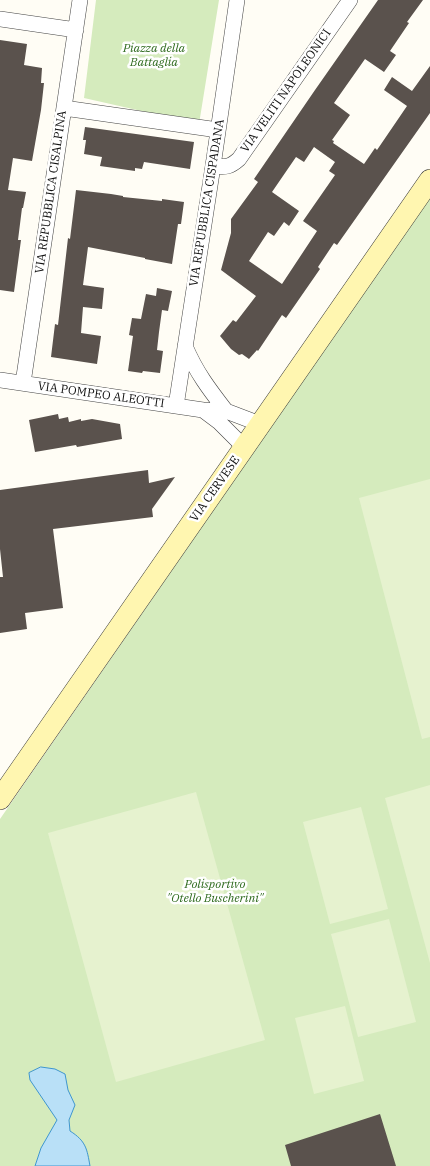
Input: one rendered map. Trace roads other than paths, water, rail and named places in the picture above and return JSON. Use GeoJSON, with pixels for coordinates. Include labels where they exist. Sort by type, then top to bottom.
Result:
{"type":"FeatureCollection","features":[{"type":"Feature","properties":{"kind":"main road","name":"VIA CERVESE"},"geometry":{"type":"LineString","coordinates":[[0,799],[430,180]]}},
{"type":"Feature","properties":{"kind":"street","name":"VIA REPUBBLICA CISALPINA"},"geometry":{"type":"LineString","coordinates":[[23,383],[80,0]]}},
{"type":"Feature","properties":{"kind":"street","name":"VIA REPUBBLICA CISPADANA"},"geometry":{"type":"LineString","coordinates":[[176,406],[237,0]]}},
{"type":"Feature","properties":{"kind":"street","name":"VIA VELITI NAPOLEONICI"},"geometry":{"type":"LineString","coordinates":[[213,166],[227,167],[239,160],[350,0]]}},
{"type":"Feature","properties":{"kind":"street"},"geometry":{"type":"LineString","coordinates":[[0,19],[76,30]]}},
{"type":"Feature","properties":{"kind":"street"},"geometry":{"type":"LineString","coordinates":[[64,108],[218,130]]}},
{"type":"Feature","properties":{"kind":"street"},"geometry":{"type":"LineString","coordinates":[[185,346],[193,365],[226,411],[260,424]]}},
{"type":"Feature","properties":{"kind":"street","name":"VIA POMPEO ALEOTTI"},"geometry":{"type":"LineString","coordinates":[[0,380],[203,410],[226,411]]}},
{"type":"Feature","properties":{"kind":"street"},"geometry":{"type":"LineString","coordinates":[[203,410],[219,422],[244,447]]}},
{"type":"Feature","properties":{"kind":"water"},"geometry":{"type":"Polygon","coordinates":[[[41,1067],[55,1069],[65,1074],[68,1090],[75,1105],[69,1120],[70,1131],[83,1142],[90,1166],[35,1166],[41,1148],[57,1120],[30,1080],[29,1073],[41,1067]]]}},
{"type":"Feature","properties":{"kind":"park label","name":"Piazza della Battaglia"},"geometry":{"type":"Point","coordinates":[154,56]}},
{"type":"Feature","properties":{"kind":"park label","name":"Polisportivo \"Otello Buscherini\""},"geometry":{"type":"Point","coordinates":[215,892]}}]}
